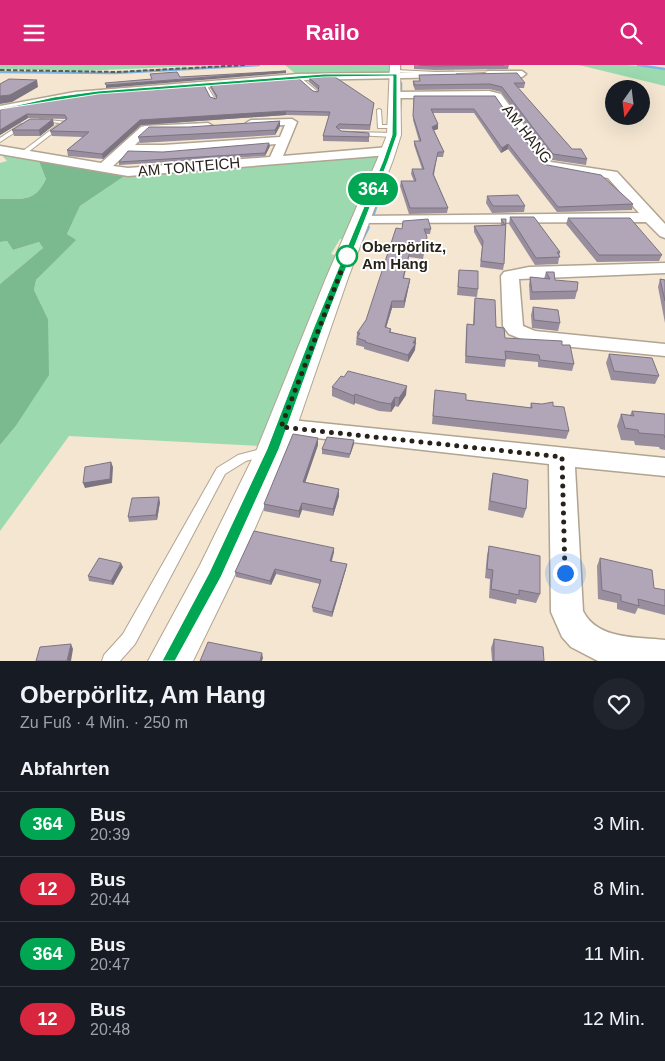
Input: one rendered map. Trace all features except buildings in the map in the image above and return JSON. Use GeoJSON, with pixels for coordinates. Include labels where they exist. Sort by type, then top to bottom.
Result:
{"type":"FeatureCollection","features":[{"type":"Feature","properties":{"kind":"street"},"geometry":{"type":"LineString","coordinates":[[170,661],[214,577],[277,438],[361,220],[392,138],[395,70]]}},
{"type":"Feature","properties":{"kind":"street"},"geometry":{"type":"LineString","coordinates":[[0,109],[75,95],[395,70],[522,74]]}},
{"type":"Feature","properties":{"kind":"street","name":"AM HANG"},"geometry":{"type":"LineString","coordinates":[[395,95],[498,95],[547,165],[612,175],[652,217]]}},
{"type":"Feature","properties":{"kind":"street"},"geometry":{"type":"LineString","coordinates":[[238,124],[290,121],[292,123],[275,160]]}},
{"type":"Feature","properties":{"kind":"street","name":"AM TONTEICH"},"geometry":{"type":"LineString","coordinates":[[104,168],[145,129],[219,126]]}},
{"type":"Feature","properties":{"kind":"street","name":"AM TONTEICH"},"geometry":{"type":"LineString","coordinates":[[0,150],[128,172],[275,160],[392,138]]}},
{"type":"Feature","properties":{"kind":"street","name":"AM TONTEICH"},"geometry":{"type":"LineString","coordinates":[[126,148],[163,149],[284,140]]}},
{"type":"Feature","properties":{"kind":"street"},"geometry":{"type":"LineString","coordinates":[[361,220],[652,217],[665,233]]}},
{"type":"Feature","properties":{"kind":"street"},"geometry":{"type":"LineString","coordinates":[[665,269],[529,272],[510,276],[513,326],[522,334],[531,337],[665,349]]}},
{"type":"Feature","properties":{"kind":"street"},"geometry":{"type":"LineString","coordinates":[[277,438],[562,457],[665,467]]}},
{"type":"Feature","properties":{"kind":"street"},"geometry":{"type":"LineString","coordinates":[[562,457],[566,612],[570,622],[590,642],[602,648],[665,657]]}},
{"type":"Feature","properties":{"kind":"lane"},"geometry":{"type":"LineString","coordinates":[[395,70],[436,73],[505,71]]}},
{"type":"Feature","properties":{"kind":"lane"},"geometry":{"type":"LineString","coordinates":[[298,77],[316,93]]}},
{"type":"Feature","properties":{"kind":"lane"},"geometry":{"type":"LineString","coordinates":[[204,85],[214,100]]}},
{"type":"Feature","properties":{"kind":"lane"},"geometry":{"type":"LineString","coordinates":[[379,110],[380,127],[392,138]]}},
{"type":"Feature","properties":{"kind":"lane"},"geometry":{"type":"LineString","coordinates":[[0,140],[33,120],[65,122],[21,155]]}},
{"type":"Feature","properties":{"kind":"lane"},"geometry":{"type":"LineString","coordinates":[[350,133],[392,138]]}},
{"type":"Feature","properties":{"kind":"lane"},"geometry":{"type":"LineString","coordinates":[[110,661],[129,639],[221,471],[277,438]]}},
{"type":"Feature","properties":{"kind":"green space"},"geometry":{"type":"Polygon","coordinates":[[[0,65],[222,65],[79,71],[0,69],[0,65]]]}},
{"type":"Feature","properties":{"kind":"green space"},"geometry":{"type":"Polygon","coordinates":[[[285,65],[389,65],[389,72],[297,75],[285,65]]]}},
{"type":"Feature","properties":{"kind":"green space"},"geometry":{"type":"Polygon","coordinates":[[[579,65],[627,65],[665,69],[665,86],[650,82],[650,80],[640,80],[579,65]]]}},
{"type":"Feature","properties":{"kind":"green space"},"geometry":{"type":"Polygon","coordinates":[[[0,153],[38,159],[46,179],[42,187],[28,198],[0,199],[0,163],[7,161],[0,153]]]}},
{"type":"Feature","properties":{"kind":"green space"},"geometry":{"type":"Polygon","coordinates":[[[376,154],[381,157],[348,239],[340,239],[331,254],[339,256],[260,446],[69,436],[0,531],[0,445],[15,427],[48,319],[34,290],[36,280],[75,240],[67,234],[80,206],[126,175],[376,154]]]}},
{"type":"Feature","properties":{"kind":"green space"},"geometry":{"type":"Polygon","coordinates":[[[38,159],[126,175],[80,206],[67,234],[76,240],[36,280],[34,290],[48,319],[49,375],[15,427],[0,445],[0,284],[43,248],[39,242],[13,250],[7,241],[0,242],[0,199],[28,198],[42,187],[46,179],[38,159]]]}},
{"type":"Feature","properties":{"kind":"green space"},"geometry":{"type":"Polygon","coordinates":[[[7,241],[13,250],[39,242],[43,248],[0,284],[0,242],[7,241]]]}},
{"type":"Feature","properties":{"kind":"waterway"},"geometry":{"type":"LineString","coordinates":[[0,72],[115,73],[259,65]]}},
{"type":"Feature","properties":{"kind":"waterway"},"geometry":{"type":"LineString","coordinates":[[400,65],[400,70]]}},
{"type":"Feature","properties":{"kind":"waterway"},"geometry":{"type":"LineString","coordinates":[[638,65],[665,69]]}},
{"type":"Feature","properties":{"kind":"waterway"},"geometry":{"type":"LineString","coordinates":[[401,83],[401,93]]}},
{"type":"Feature","properties":{"kind":"waterway"},"geometry":{"type":"LineString","coordinates":[[400,110],[401,99]]}},
{"type":"Feature","properties":{"kind":"waterway"},"geometry":{"type":"LineString","coordinates":[[373,214],[380,193]]}},
{"type":"Feature","properties":{"kind":"waterway"},"geometry":{"type":"LineString","coordinates":[[361,241],[368,227]]}},
{"type":"Feature","properties":{"kind":"railway"},"geometry":{"type":"LineString","coordinates":[[0,70],[117,72],[246,65]]}},
{"type":"Feature","properties":{"kind":"bus line","name":"364"},"geometry":{"type":"LineString","coordinates":[[0,109],[34,101],[98,93],[324,75],[395,75],[394,135],[385,161],[337,278],[273,449],[214,577],[170,661]]}},
{"type":"Feature","properties":{"kind":"place","name":"Oberpörlitz, Am Hang"},"geometry":{"type":"Point","coordinates":[347,256]}},
{"type":"Feature","properties":{"kind":"route"},"geometry":{"type":"LineString","coordinates":[[347,256],[281,427],[562,457],[565,573]]}}]}
